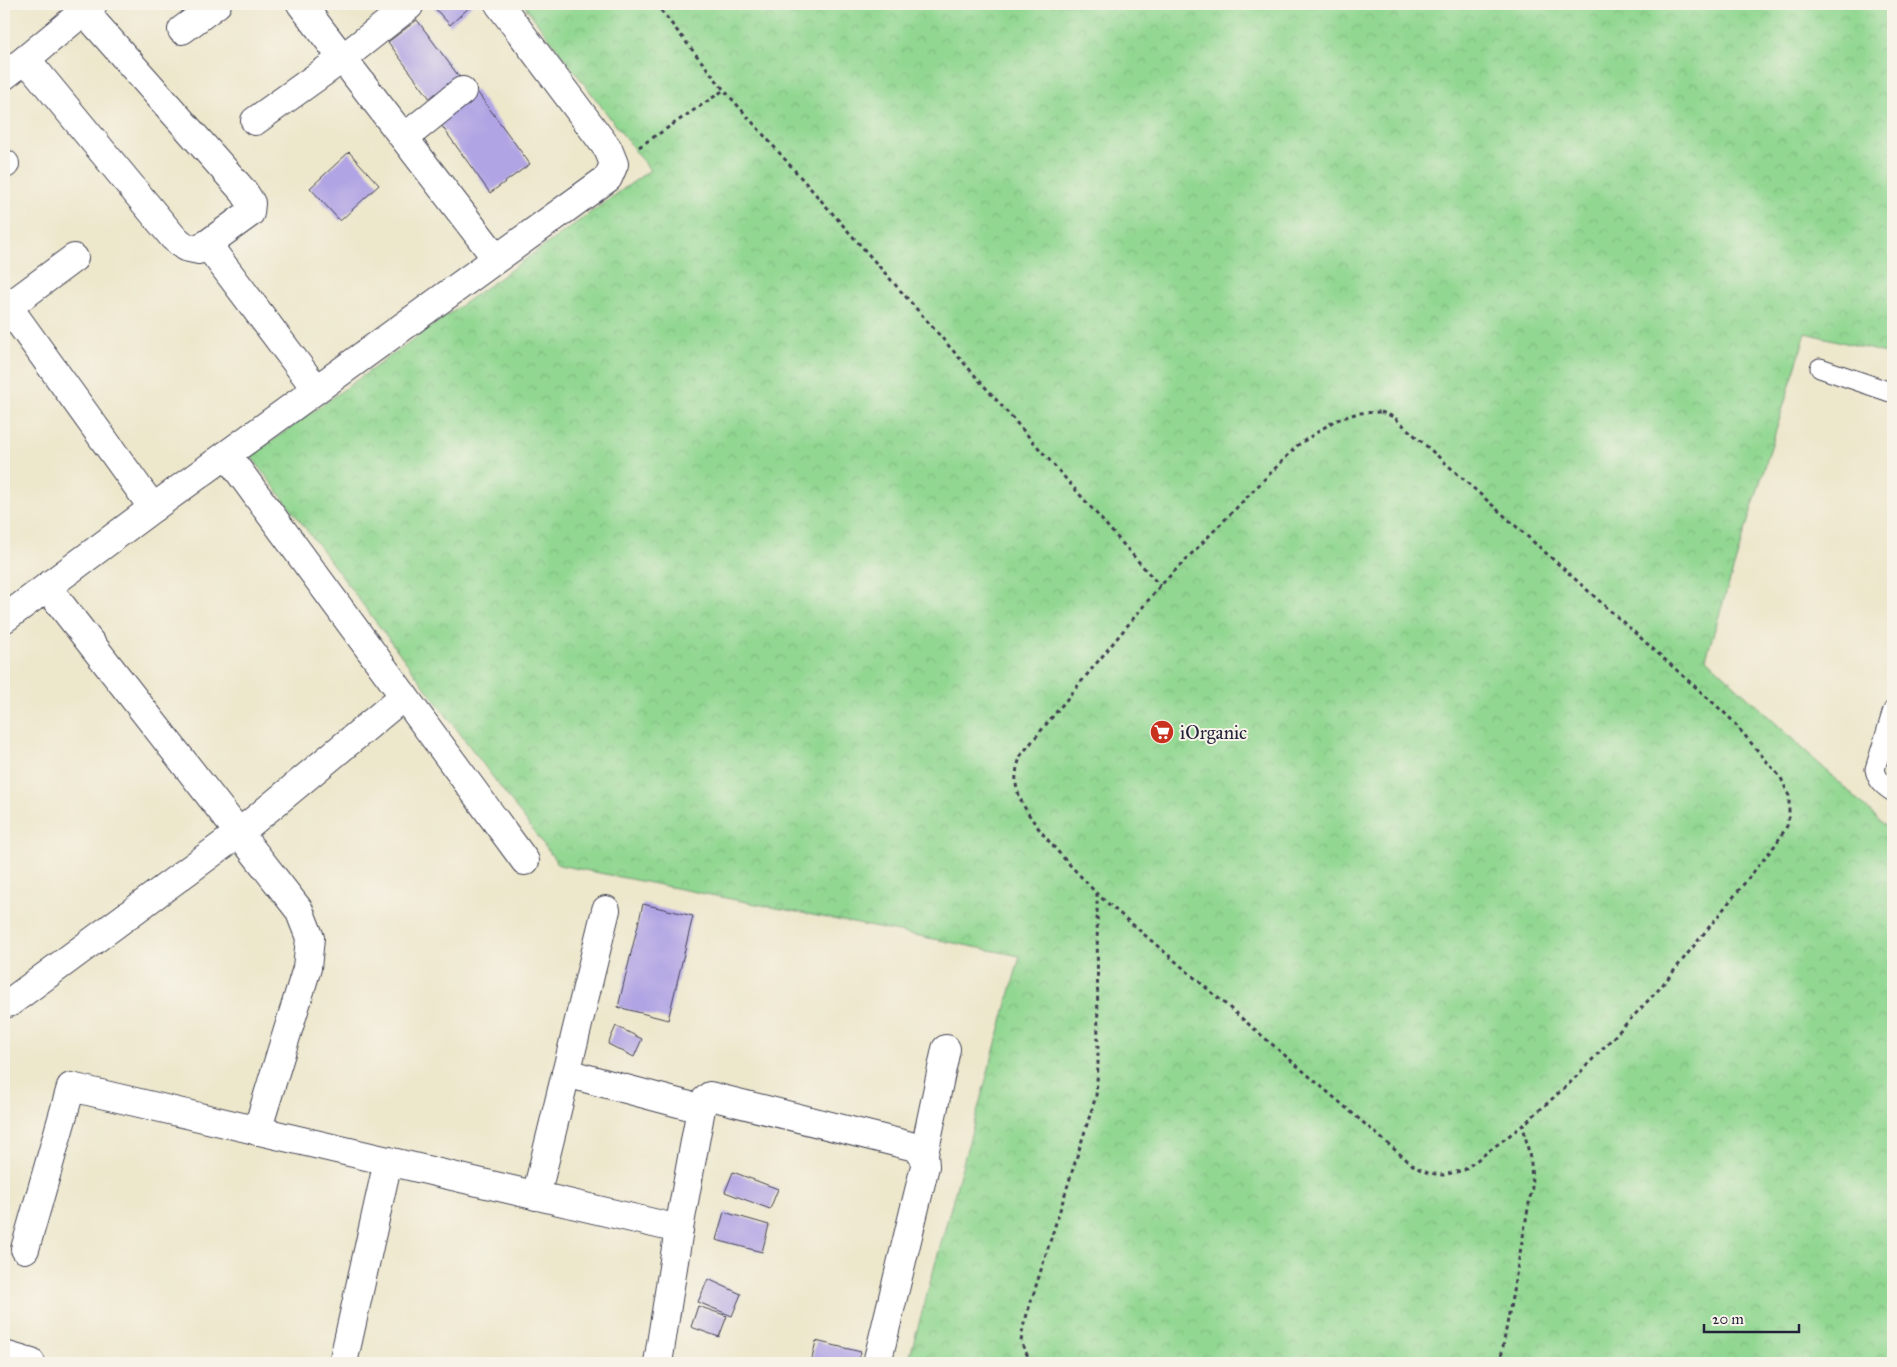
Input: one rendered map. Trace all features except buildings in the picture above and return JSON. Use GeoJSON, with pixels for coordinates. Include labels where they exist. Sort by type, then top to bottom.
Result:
{"type":"FeatureCollection","features":[{"type":"Feature","properties":{"kind":"street"},"geometry":{"type":"LineString","coordinates":[[182,30],[217,4]]}},
{"type":"Feature","properties":{"kind":"street"},"geometry":{"type":"LineString","coordinates":[[301,4],[496,258]]}},
{"type":"Feature","properties":{"kind":"street"},"geometry":{"type":"LineString","coordinates":[[4,618],[608,178],[614,164],[608,149],[499,4]]}},
{"type":"Feature","properties":{"kind":"street"},"geometry":{"type":"LineString","coordinates":[[255,121],[343,58],[409,6]]}},
{"type":"Feature","properties":{"kind":"street"},"geometry":{"type":"LineString","coordinates":[[4,76],[88,7],[244,192],[251,203],[250,213],[199,250],[184,247],[173,237],[26,59]]}},
{"type":"Feature","properties":{"kind":"street"},"geometry":{"type":"LineString","coordinates":[[404,138],[462,91]]}},
{"type":"Feature","properties":{"kind":"street"},"geometry":{"type":"LineString","coordinates":[[207,244],[316,389]]}},
{"type":"Feature","properties":{"kind":"street"},"geometry":{"type":"LineString","coordinates":[[74,258],[5,306],[153,508]]}},
{"type":"Feature","properties":{"kind":"street"},"geometry":{"type":"LineString","coordinates":[[227,455],[525,861]]}},
{"type":"Feature","properties":{"kind":"street"},"geometry":{"type":"LineString","coordinates":[[47,587],[299,910],[310,938],[307,968],[257,1131]]}},
{"type":"Feature","properties":{"kind":"street"},"geometry":{"type":"LineString","coordinates":[[9,1004],[239,833],[404,696]]}},
{"type":"Feature","properties":{"kind":"street"},"geometry":{"type":"LineString","coordinates":[[536,1196],[606,910]]}},
{"type":"Feature","properties":{"kind":"street"},"geometry":{"type":"LineString","coordinates":[[877,1363],[925,1166],[924,1154],[946,1049]]}},
{"type":"Feature","properties":{"kind":"street"},"geometry":{"type":"LineString","coordinates":[[566,1073],[701,1109]]}},
{"type":"Feature","properties":{"kind":"street"},"geometry":{"type":"LineString","coordinates":[[25,1249],[71,1087],[679,1229]]}},
{"type":"Feature","properties":{"kind":"street"},"geometry":{"type":"LineString","coordinates":[[658,1363],[679,1229],[702,1103],[710,1096],[915,1147],[924,1154]]}},
{"type":"Feature","properties":{"kind":"street"},"geometry":{"type":"LineString","coordinates":[[342,1363],[388,1161]]}},
{"type":"Feature","properties":{"kind":"street"},"geometry":{"type":"LineString","coordinates":[[4,1355],[31,1363]]}},
{"type":"Feature","properties":{"kind":"lane"},"geometry":{"type":"LineString","coordinates":[[1820,368],[1893,393]]}},
{"type":"Feature","properties":{"kind":"lane"},"geometry":{"type":"LineString","coordinates":[[1893,710],[1875,768],[1877,778],[1886,788],[1893,792]]}},
{"type":"Feature","properties":{"kind":"path"},"geometry":{"type":"LineString","coordinates":[[656,4],[724,90],[1160,586]]}},
{"type":"Feature","properties":{"kind":"path"},"geometry":{"type":"LineString","coordinates":[[614,164],[724,90]]}},
{"type":"Feature","properties":{"kind":"path"},"geometry":{"type":"LineString","coordinates":[[1381,412],[1394,417],[1729,718],[1781,778],[1789,796],[1787,826],[1776,844],[1660,988],[1572,1081],[1523,1125],[1464,1170],[1443,1175],[1428,1173],[1415,1167],[1097,894],[1059,852],[1025,810],[1017,789],[1016,770],[1021,755],[1160,586],[1298,445],[1334,421],[1358,413],[1381,412]]}},
{"type":"Feature","properties":{"kind":"path"},"geometry":{"type":"LineString","coordinates":[[1031,1363],[1021,1342],[1023,1327],[1096,1096],[1098,1066],[1097,894]]}},
{"type":"Feature","properties":{"kind":"path"},"geometry":{"type":"LineString","coordinates":[[1500,1363],[1532,1187],[1531,1163],[1523,1125]]}},
{"type":"Feature","properties":{"kind":"green space"},"geometry":{"type":"Polygon","coordinates":[[[523,4],[1893,4],[1893,355],[1806,333],[1706,658],[1893,833],[1893,1363],[908,1363],[1020,956],[559,865],[251,456],[650,170],[523,4]]]}},
{"type":"Feature","properties":{"kind":"place","name":"iOrganic"},"geometry":{"type":"Point","coordinates":[1162,732]}}]}
